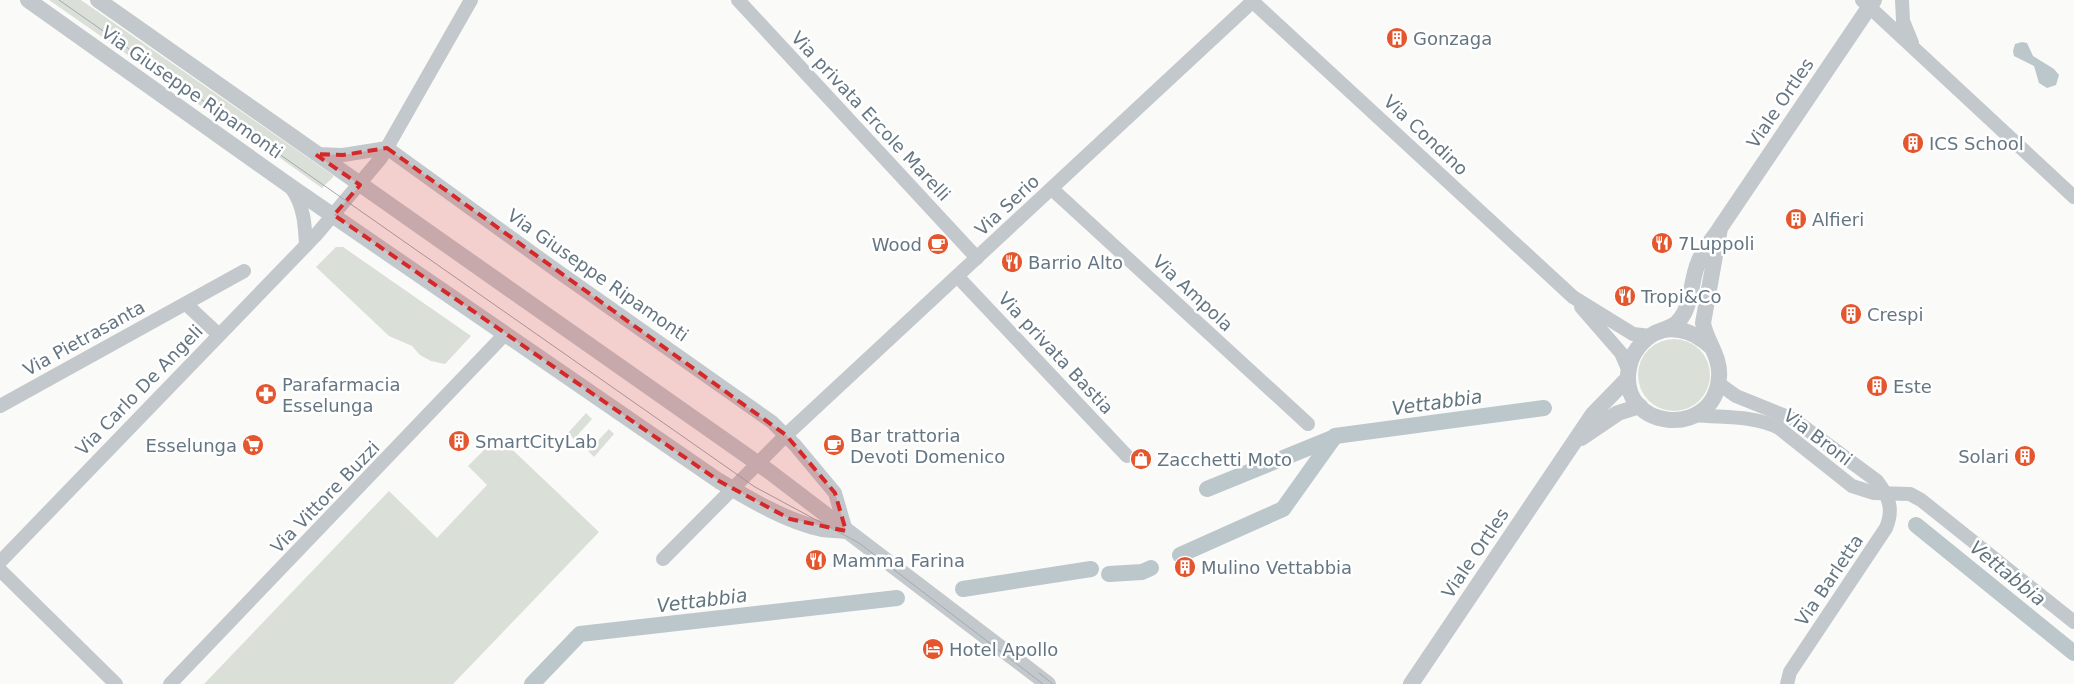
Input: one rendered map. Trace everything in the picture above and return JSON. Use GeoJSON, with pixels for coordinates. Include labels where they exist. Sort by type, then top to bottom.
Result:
{"type":"FeatureCollection","features":[{"type":"Feature","properties":{"kind":"street","name":"Via Giuseppe Ripamonti"},"geometry":{"type":"LineString","coordinates":[[28,0],[290,186],[732,489],[790,519],[822,529],[846,531]]}},
{"type":"Feature","properties":{"kind":"street","name":"Via Giuseppe Ripamonti"},"geometry":{"type":"LineString","coordinates":[[98,0],[758,464],[889,561],[1044,683]]}},
{"type":"Feature","properties":{"kind":"street"},"geometry":{"type":"LineString","coordinates":[[334,215],[360,185],[387,148],[471,0]]}},
{"type":"Feature","properties":{"kind":"street","name":"Via privata Ercole Marelli"},"geometry":{"type":"LineString","coordinates":[[738,0],[977,258]]}},
{"type":"Feature","properties":{"kind":"street","name":"Via Serio"},"geometry":{"type":"LineString","coordinates":[[786,435],[1052,189],[1252,0]]}},
{"type":"Feature","properties":{"kind":"street","name":"Via Condino"},"geometry":{"type":"LineString","coordinates":[[1252,0],[1573,296],[1633,334],[1656,333]]}},
{"type":"Feature","properties":{"kind":"street"},"geometry":{"type":"LineString","coordinates":[[1902,0],[1903,20],[1915,48]]}},
{"type":"Feature","properties":{"kind":"street"},"geometry":{"type":"LineString","coordinates":[[1868,2],[2074,197]]}},
{"type":"Feature","properties":{"kind":"street","name":"Viale Ortles"},"geometry":{"type":"LineString","coordinates":[[1410,684],[1593,414],[1628,374],[1636,351],[1656,333],[1674,325],[1682,318],[1698,262],[1868,2]]}},
{"type":"Feature","properties":{"kind":"street","name":"Via Giuseppe Ripamonti"},"geometry":{"type":"LineString","coordinates":[[387,148],[772,422],[786,435],[835,493],[846,531]]}},
{"type":"Feature","properties":{"kind":"street"},"geometry":{"type":"LineString","coordinates":[[316,154],[343,155],[387,148]]}},
{"type":"Feature","properties":{"kind":"street"},"geometry":{"type":"LineString","coordinates":[[290,186],[303,210],[306,245]]}},
{"type":"Feature","properties":{"kind":"street","name":"Via Ampola"},"geometry":{"type":"LineString","coordinates":[[1052,189],[1308,424]]}},
{"type":"Feature","properties":{"kind":"street","name":"Via Carlo De Angeli"},"geometry":{"type":"LineString","coordinates":[[0,562],[334,215]]}},
{"type":"Feature","properties":{"kind":"street","name":"Viale Ortles"},"geometry":{"type":"LineString","coordinates":[[1718,383],[1717,360],[1710,346],[1703,322],[1720,228]]}},
{"type":"Feature","properties":{"kind":"street","name":"Via Pietrasanta"},"geometry":{"type":"LineString","coordinates":[[0,406],[244,271]]}},
{"type":"Feature","properties":{"kind":"street","name":"Via privata Bastia"},"geometry":{"type":"LineString","coordinates":[[957,276],[1127,456]]}},
{"type":"Feature","properties":{"kind":"street","name":"Via Condino"},"geometry":{"type":"LineString","coordinates":[[1573,296],[1586,315],[1621,353],[1628,374]]}},
{"type":"Feature","properties":{"kind":"street"},"geometry":{"type":"LineString","coordinates":[[186,304],[218,334]]}},
{"type":"Feature","properties":{"kind":"street"},"geometry":{"type":"LineString","coordinates":[[1656,333],[1670,329],[1685,330],[1710,346]]}},
{"type":"Feature","properties":{"kind":"street","name":"Via Vittore Buzzi"},"geometry":{"type":"LineString","coordinates":[[170,684],[505,334]]}},
{"type":"Feature","properties":{"kind":"street"},"geometry":{"type":"LineString","coordinates":[[1628,374],[1632,395],[1640,406],[1653,417],[1664,420],[1683,420],[1695,415],[1710,402],[1718,383]]}},
{"type":"Feature","properties":{"kind":"street","name":"Via Broni"},"geometry":{"type":"LineString","coordinates":[[1718,383],[1736,396],[1793,419],[1877,481],[1887,494]]}},
{"type":"Feature","properties":{"kind":"street","name":"Viale Ortles"},"geometry":{"type":"LineString","coordinates":[[1573,444],[1618,414],[1640,406]]}},
{"type":"Feature","properties":{"kind":"street","name":"Via Broni"},"geometry":{"type":"LineString","coordinates":[[1695,415],[1757,419],[1767,422],[1779,428],[1852,486],[1874,494],[1910,494],[1921,500],[2074,622]]}},
{"type":"Feature","properties":{"kind":"street"},"geometry":{"type":"LineString","coordinates":[[662,559],[786,435]]}},
{"type":"Feature","properties":{"kind":"street","name":"Via Barletta"},"geometry":{"type":"LineString","coordinates":[[1787,684],[1790,672],[1886,528],[1891,513],[1887,494]]}},
{"type":"Feature","properties":{"kind":"street"},"geometry":{"type":"LineString","coordinates":[[0,570],[116,684]]}},
{"type":"Feature","properties":{"kind":"highlighted area"},"geometry":{"type":"Polygon","coordinates":[[[387,148],[786,435],[835,493],[846,531],[790,519],[719,481],[334,215],[360,185],[315,154],[343,155],[387,148]]]}},
{"type":"Feature","properties":{"kind":"shaded area"},"geometry":{"type":"Polygon","coordinates":[[[49,0],[81,0],[334,176],[322,188],[49,0]]]}},
{"type":"Feature","properties":{"kind":"shaded area"},"geometry":{"type":"Polygon","coordinates":[[[2027,43],[2033,56],[2054,69],[2059,75],[2056,85],[2047,88],[2039,83],[2034,66],[2014,56],[2015,44],[2027,43]]]}},
{"type":"Feature","properties":{"kind":"shaded area"},"geometry":{"type":"Polygon","coordinates":[[[336,247],[343,247],[471,336],[445,364],[431,361],[420,355],[412,346],[389,336],[316,267],[336,247]]]}},
{"type":"Feature","properties":{"kind":"shaded area"},"geometry":{"type":"Polygon","coordinates":[[[1667,339],[1681,339],[1700,349],[1710,368],[1710,382],[1700,401],[1681,411],[1667,411],[1648,401],[1638,382],[1638,368],[1648,349],[1667,339]]]}},
{"type":"Feature","properties":{"kind":"shaded area"},"geometry":{"type":"Polygon","coordinates":[[[586,413],[592,419],[574,439],[568,433],[586,413]]]}},
{"type":"Feature","properties":{"kind":"shaded area"},"geometry":{"type":"Polygon","coordinates":[[[609,429],[614,434],[594,457],[588,451],[609,429]]]}},
{"type":"Feature","properties":{"kind":"shaded area"},"geometry":{"type":"Polygon","coordinates":[[[498,436],[599,532],[453,684],[204,684],[389,491],[437,538],[487,485],[468,466],[498,436]]]}},
{"type":"Feature","properties":{"kind":"waterway","name":"Vettabbia"},"geometry":{"type":"LineString","coordinates":[[1180,555],[1283,509],[1335,436],[1544,408]]}},
{"type":"Feature","properties":{"kind":"waterway","name":"Vettabbia"},"geometry":{"type":"LineString","coordinates":[[1207,489],[1335,437]]}},
{"type":"Feature","properties":{"kind":"waterway","name":"Vettabbia"},"geometry":{"type":"LineString","coordinates":[[1916,525],[2074,653]]}},
{"type":"Feature","properties":{"kind":"waterway","name":"Vettabbia"},"geometry":{"type":"LineString","coordinates":[[1109,574],[1142,572],[1151,568]]}},
{"type":"Feature","properties":{"kind":"waterway","name":"Vettabbia"},"geometry":{"type":"LineString","coordinates":[[963,589],[1091,569]]}},
{"type":"Feature","properties":{"kind":"waterway","name":"Vettabbia"},"geometry":{"type":"LineString","coordinates":[[532,684],[580,634],[897,598]]}},
{"type":"Feature","properties":{"kind":"tram line"},"geometry":{"type":"LineString","coordinates":[[59,0],[755,487],[859,543],[1043,684]]}},
{"type":"Feature","properties":{"kind":"tram line"},"geometry":{"type":"LineString","coordinates":[[1039,673],[1053,684]]}},
{"type":"Feature","properties":{"kind":"place","name":"Gonzaga"},"geometry":{"type":"Point","coordinates":[1397,38]}},
{"type":"Feature","properties":{"kind":"place","name":"ICS School"},"geometry":{"type":"Point","coordinates":[1913,143]}},
{"type":"Feature","properties":{"kind":"place","name":"Alfieri"},"geometry":{"type":"Point","coordinates":[1796,219]}},
{"type":"Feature","properties":{"kind":"place","name":"7Luppoli"},"geometry":{"type":"Point","coordinates":[1662,243]}},
{"type":"Feature","properties":{"kind":"place","name":"Wood"},"geometry":{"type":"Point","coordinates":[938,244]}},
{"type":"Feature","properties":{"kind":"place","name":"Barrio Alto"},"geometry":{"type":"Point","coordinates":[1012,262]}},
{"type":"Feature","properties":{"kind":"place","name":"Tropi&Co"},"geometry":{"type":"Point","coordinates":[1625,296]}},
{"type":"Feature","properties":{"kind":"place","name":"Crespi"},"geometry":{"type":"Point","coordinates":[1851,314]}},
{"type":"Feature","properties":{"kind":"place","name":"Este"},"geometry":{"type":"Point","coordinates":[1877,386]}},
{"type":"Feature","properties":{"kind":"place","name":"Parafarmacia Esselunga"},"geometry":{"type":"Point","coordinates":[266,394]}},
{"type":"Feature","properties":{"kind":"place","name":"SmartCityLab"},"geometry":{"type":"Point","coordinates":[459,441]}},
{"type":"Feature","properties":{"kind":"place","name":"Esselunga"},"geometry":{"type":"Point","coordinates":[253,445]}},
{"type":"Feature","properties":{"kind":"place","name":"Bar trattoria Devoti Domenico"},"geometry":{"type":"Point","coordinates":[834,445]}},
{"type":"Feature","properties":{"kind":"place","name":"Solari"},"geometry":{"type":"Point","coordinates":[2025,456]}},
{"type":"Feature","properties":{"kind":"place","name":"Zacchetti Moto"},"geometry":{"type":"Point","coordinates":[1141,459]}},
{"type":"Feature","properties":{"kind":"place","name":"Mamma Farina"},"geometry":{"type":"Point","coordinates":[816,560]}},
{"type":"Feature","properties":{"kind":"place","name":"Mulino Vettabbia"},"geometry":{"type":"Point","coordinates":[1185,567]}},
{"type":"Feature","properties":{"kind":"place","name":"Hotel Apollo"},"geometry":{"type":"Point","coordinates":[933,649]}}]}
